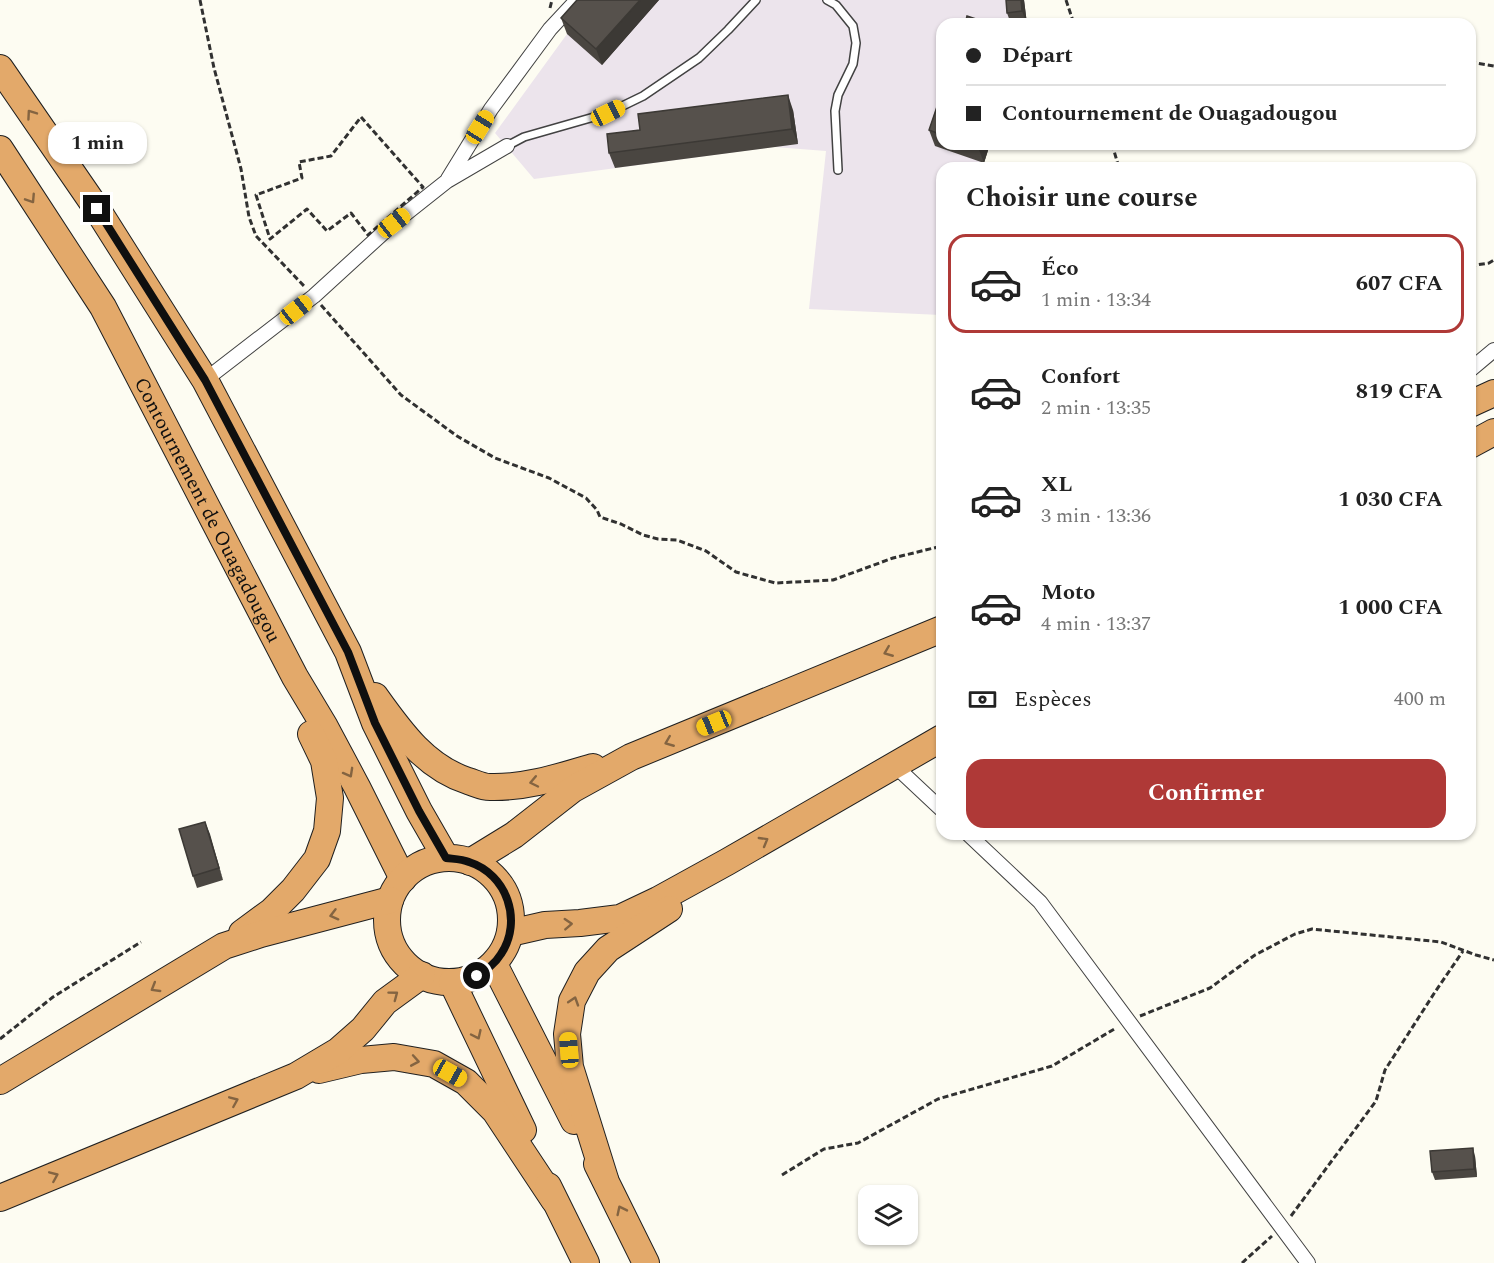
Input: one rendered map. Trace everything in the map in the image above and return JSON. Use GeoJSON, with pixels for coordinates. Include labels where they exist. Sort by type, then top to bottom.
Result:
{"type":"FeatureCollection","features":[{"type":"Feature","properties":{"kind":"highway"},"geometry":{"type":"LineString","coordinates":[[0,68],[97,209],[205,380],[348,652],[375,696],[406,739],[428,760],[456,777],[487,787],[518,786],[631,757]]}},
{"type":"Feature","properties":{"kind":"highway","name":"Contournement de Ouagadougou"},"geometry":{"type":"LineString","coordinates":[[0,149],[103,307],[295,677],[357,787],[397,890]]}},
{"type":"Feature","properties":{"kind":"highway"},"geometry":{"type":"LineString","coordinates":[[1476,401],[1494,393]]}},
{"type":"Feature","properties":{"kind":"highway"},"geometry":{"type":"LineString","coordinates":[[1476,442],[1494,432]]}},
{"type":"Feature","properties":{"kind":"highway"},"geometry":{"type":"LineString","coordinates":[[458,860],[514,836],[573,789],[631,757],[936,631]]}},
{"type":"Feature","properties":{"kind":"highway"},"geometry":{"type":"LineString","coordinates":[[348,652],[375,723],[419,811],[458,860]]}},
{"type":"Feature","properties":{"kind":"highway"},"geometry":{"type":"LineString","coordinates":[[0,1081],[224,946],[272,911],[293,890],[316,860],[327,831],[330,798],[324,761],[304,719],[295,677]]}},
{"type":"Feature","properties":{"kind":"highway"},"geometry":{"type":"LineString","coordinates":[[510,933],[545,925],[620,918],[727,862],[936,741]]}},
{"type":"Feature","properties":{"kind":"highway"},"geometry":{"type":"LineString","coordinates":[[434,860],[458,860],[485,869],[497,880],[506,894],[511,909],[512,925],[508,941],[494,964],[477,976],[461,981],[445,982],[429,979],[415,972],[402,961],[388,932],[387,916],[397,890],[412,871],[434,860]]}},
{"type":"Feature","properties":{"kind":"highway"},"geometry":{"type":"LineString","coordinates":[[606,1179],[570,1067],[567,1034],[572,1001],[587,972],[608,949],[683,900],[727,862]]}},
{"type":"Feature","properties":{"kind":"highway"},"geometry":{"type":"LineString","coordinates":[[224,946],[397,890]]}},
{"type":"Feature","properties":{"kind":"highway"},"geometry":{"type":"LineString","coordinates":[[494,964],[606,1179],[646,1263]]}},
{"type":"Feature","properties":{"kind":"highway"},"geometry":{"type":"LineString","coordinates":[[0,1198],[296,1076],[338,1051],[363,1029],[385,1002],[422,975]]}},
{"type":"Feature","properties":{"kind":"highway"},"geometry":{"type":"LineString","coordinates":[[452,982],[586,1263]]}},
{"type":"Feature","properties":{"kind":"highway"},"geometry":{"type":"LineString","coordinates":[[296,1076],[361,1060],[394,1057],[434,1064],[466,1082],[495,1111],[554,1200]]}},
{"type":"Feature","properties":{"kind":"street"},"geometry":{"type":"LineString","coordinates":[[447,181],[491,108],[550,29],[577,0]]}},
{"type":"Feature","properties":{"kind":"street"},"geometry":{"type":"LineString","coordinates":[[205,380],[314,296],[394,223],[447,181],[507,146]]}},
{"type":"Feature","properties":{"kind":"street"},"geometry":{"type":"LineString","coordinates":[[1476,365],[1494,350]]}},
{"type":"Feature","properties":{"kind":"street"},"geometry":{"type":"LineString","coordinates":[[894,765],[936,804]]}},
{"type":"Feature","properties":{"kind":"street"},"geometry":{"type":"LineString","coordinates":[[974,840],[1040,902],[1308,1263]]}},
{"type":"Feature","properties":{"kind":"lane"},"geometry":{"type":"LineString","coordinates":[[507,146],[524,137],[608,113],[643,96],[699,58],[756,0]]}},
{"type":"Feature","properties":{"kind":"lane"},"geometry":{"type":"LineString","coordinates":[[826,0],[836,5],[853,26],[856,43],[853,64],[838,95],[835,111],[838,170]]}},
{"type":"Feature","properties":{"kind":"path"},"geometry":{"type":"LineString","coordinates":[[201,0],[214,68],[241,169],[249,217],[256,236],[314,296],[406,399],[457,436],[495,458],[549,478],[586,498],[600,517],[621,524],[643,536],[677,540],[706,551],[736,572],[775,583],[833,579],[893,558],[936,547]]}},
{"type":"Feature","properties":{"kind":"path"},"geometry":{"type":"LineString","coordinates":[[1066,0],[1072,18]]}},
{"type":"Feature","properties":{"kind":"path"},"geometry":{"type":"LineString","coordinates":[[1476,63],[1494,66]]}},
{"type":"Feature","properties":{"kind":"path"},"geometry":{"type":"LineString","coordinates":[[361,117],[423,187],[368,235],[351,213],[327,231],[307,209],[270,239],[256,195],[302,178],[299,162],[331,156],[361,117]]}},
{"type":"Feature","properties":{"kind":"path"},"geometry":{"type":"LineString","coordinates":[[1476,265],[1494,260]]}},
{"type":"Feature","properties":{"kind":"path"},"geometry":{"type":"LineString","coordinates":[[0,1039],[54,997],[141,942]]}},
{"type":"Feature","properties":{"kind":"path"},"geometry":{"type":"LineString","coordinates":[[1242,1263],[1282,1228],[1376,1101],[1385,1070],[1463,951]]}},
{"type":"Feature","properties":{"kind":"shaded area"},"geometry":{"type":"Polygon","coordinates":[[[597,0],[1024,0],[1026,18],[936,18],[936,150],[988,150],[983,162],[936,162],[936,315],[809,309],[826,151],[774,147],[534,179],[495,133],[567,34],[597,0]]]}},
{"type":"Feature","properties":{"kind":"building"},"geometry":{"type":"Polygon","coordinates":[[[577,0],[640,0],[596,49],[561,18],[577,0]]]}},
{"type":"Feature","properties":{"kind":"building"},"geometry":{"type":"Polygon","coordinates":[[[1006,0],[1021,0],[1022,11],[1007,13],[1006,0]]]}},
{"type":"Feature","properties":{"kind":"building"},"geometry":{"type":"Polygon","coordinates":[[[788,95],[792,129],[609,153],[607,134],[640,130],[638,114],[788,95]]]}},
{"type":"Feature","properties":{"kind":"building"},"geometry":{"type":"Polygon","coordinates":[[[936,110],[936,133],[929,130],[936,110]]]}},
{"type":"Feature","properties":{"kind":"building"},"geometry":{"type":"Polygon","coordinates":[[[205,822],[219,868],[193,876],[179,829],[205,822]]]}},
{"type":"Feature","properties":{"kind":"building"},"geometry":{"type":"Polygon","coordinates":[[[1473,1148],[1474,1169],[1432,1172],[1430,1151],[1473,1148]]]}},
{"type":"Feature","properties":{"kind":"route"},"geometry":{"type":"LineString","coordinates":[[97,209],[205,380],[348,652],[375,723],[419,811],[446,858],[470,862],[485,869],[497,880],[506,894],[511,909],[512,925],[508,941],[494,964],[477,976]]}}]}
